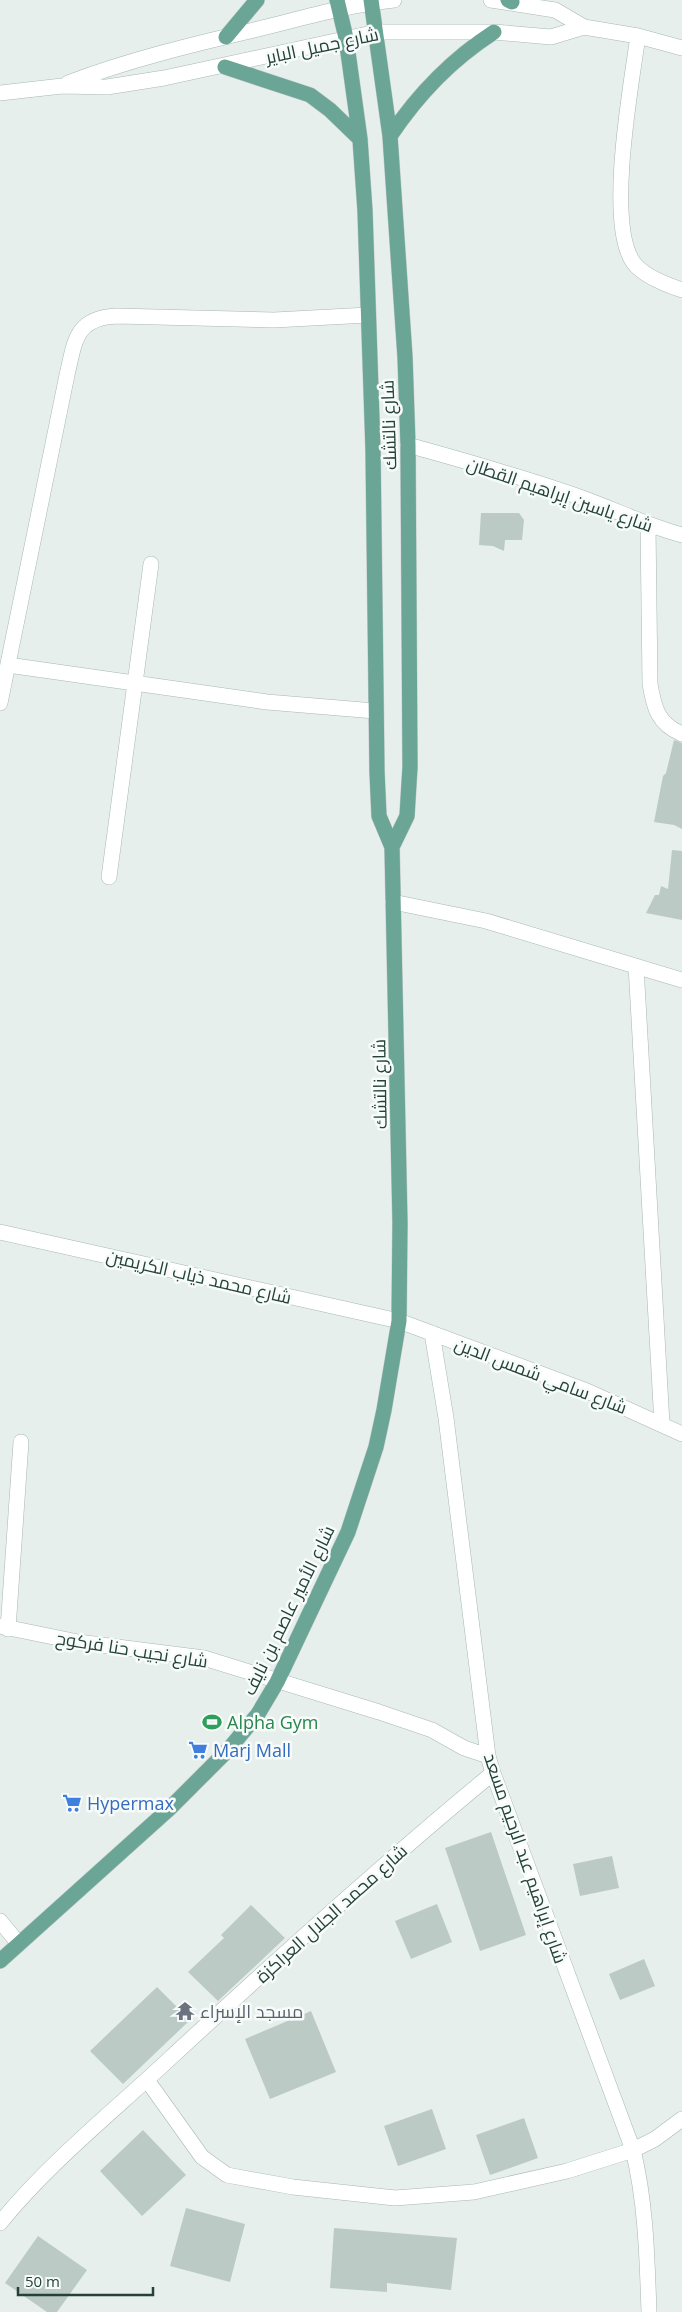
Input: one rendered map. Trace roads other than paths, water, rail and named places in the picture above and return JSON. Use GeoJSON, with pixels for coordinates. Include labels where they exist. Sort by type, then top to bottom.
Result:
{"type":"FeatureCollection","features":[{"type":"Feature","properties":{"kind":"main road"},"geometry":{"type":"LineString","coordinates":[[226,37],[257,0]]}},
{"type":"Feature","properties":{"kind":"main road","name":"شارع نالتشك"},"geometry":{"type":"LineString","coordinates":[[371,1],[390,136],[408,446],[410,767],[407,816],[392,847]]}},
{"type":"Feature","properties":{"kind":"main road","name":"شارع نالتشك"},"geometry":{"type":"LineString","coordinates":[[338,4],[346,38],[360,139],[368,315],[376,580],[374,710],[379,816],[392,847],[400,1223],[399,1320]]}},
{"type":"Feature","properties":{"kind":"main road"},"geometry":{"type":"LineString","coordinates":[[390,136],[404,115],[446,67],[466,50],[494,32]]}},
{"type":"Feature","properties":{"kind":"main road"},"geometry":{"type":"LineString","coordinates":[[225,66],[310,95],[330,110],[360,139]]}},
{"type":"Feature","properties":{"kind":"main road","name":"شارع الأمير عاصم بن نايف"},"geometry":{"type":"LineString","coordinates":[[0,1961],[169,1809],[228,1750],[258,1714],[277,1682],[348,1532],[376,1447],[399,1320]]}},
{"type":"Feature","properties":{"kind":"street","name":"شارع جميل الباير"},"geometry":{"type":"LineString","coordinates":[[62,86],[102,70],[226,37],[338,4],[394,0]]}},
{"type":"Feature","properties":{"kind":"street","name":"شارع جميل الباير"},"geometry":{"type":"LineString","coordinates":[[491,0],[510,1],[556,10],[584,27],[638,36],[682,48]]}},
{"type":"Feature","properties":{"kind":"street","name":"شارع جميل الباير"},"geometry":{"type":"LineString","coordinates":[[0,93],[62,86],[107,88],[225,66],[376,32],[494,32],[552,37],[584,27]]}},
{"type":"Feature","properties":{"kind":"street"},"geometry":{"type":"LineString","coordinates":[[638,36],[619,198],[622,227],[627,250],[634,263],[645,272],[682,290]]}},
{"type":"Feature","properties":{"kind":"street"},"geometry":{"type":"LineString","coordinates":[[0,703],[67,375],[76,338],[83,327],[89,322],[110,316],[274,320],[368,315]]}},
{"type":"Feature","properties":{"kind":"street","name":"شارع ياسين إبراهيم القطان"},"geometry":{"type":"LineString","coordinates":[[408,446],[530,480],[587,500],[648,526],[682,535]]}},
{"type":"Feature","properties":{"kind":"street"},"geometry":{"type":"LineString","coordinates":[[648,526],[650,684],[655,710],[667,725],[682,734]]}},
{"type":"Feature","properties":{"kind":"street"},"geometry":{"type":"LineString","coordinates":[[109,877],[151,564]]}},
{"type":"Feature","properties":{"kind":"street"},"geometry":{"type":"LineString","coordinates":[[8,665],[267,702],[374,710]]}},
{"type":"Feature","properties":{"kind":"street"},"geometry":{"type":"LineString","coordinates":[[392,902],[486,922],[682,980]]}},
{"type":"Feature","properties":{"kind":"street"},"geometry":{"type":"LineString","coordinates":[[636,966],[662,1424]]}},
{"type":"Feature","properties":{"kind":"street","name":"شارع محمد ذياب الكريمين"},"geometry":{"type":"LineString","coordinates":[[0,1232],[399,1320]]}},
{"type":"Feature","properties":{"kind":"street","name":"شارع سامي شمس الدين"},"geometry":{"type":"LineString","coordinates":[[399,1320],[586,1391],[682,1434]]}},
{"type":"Feature","properties":{"kind":"street","name":"شارع إبراهيم عبد الرحيم مسعد"},"geometry":{"type":"LineString","coordinates":[[432,1333],[446,1418],[488,1756],[633,2150],[639,2175],[645,2219],[650,2312]]}},
{"type":"Feature","properties":{"kind":"street"},"geometry":{"type":"LineString","coordinates":[[4,1628],[21,1442]]}},
{"type":"Feature","properties":{"kind":"street","name":"شارع نجيب حنا فركوح"},"geometry":{"type":"LineString","coordinates":[[4,1628],[78,1642],[204,1658],[432,1730],[464,1748],[488,1756]]}},
{"type":"Feature","properties":{"kind":"street","name":"شارع محمد الجلال العراكزة"},"geometry":{"type":"LineString","coordinates":[[0,2223],[46,2172],[396,1853],[493,1773]]}},
{"type":"Feature","properties":{"kind":"street"},"geometry":{"type":"LineString","coordinates":[[0,1921],[19,1944]]}},
{"type":"Feature","properties":{"kind":"street"},"geometry":{"type":"LineString","coordinates":[[147,2080],[202,2157],[227,2175],[310,2190],[395,2198],[442,2196],[514,2185],[567,2171],[633,2150],[655,2139],[682,2119]]}},
{"type":"Feature","properties":{"kind":"place","name":"Alpha Gym"},"geometry":{"type":"Point","coordinates":[212,1722]}},
{"type":"Feature","properties":{"kind":"place","name":"Marj Mall"},"geometry":{"type":"Point","coordinates":[198,1750]}},
{"type":"Feature","properties":{"kind":"place","name":"Hypermax"},"geometry":{"type":"Point","coordinates":[72,1803]}},
{"type":"Feature","properties":{"kind":"place","name":"مسجد الإسراء"},"geometry":{"type":"Point","coordinates":[185,2011]}}]}
